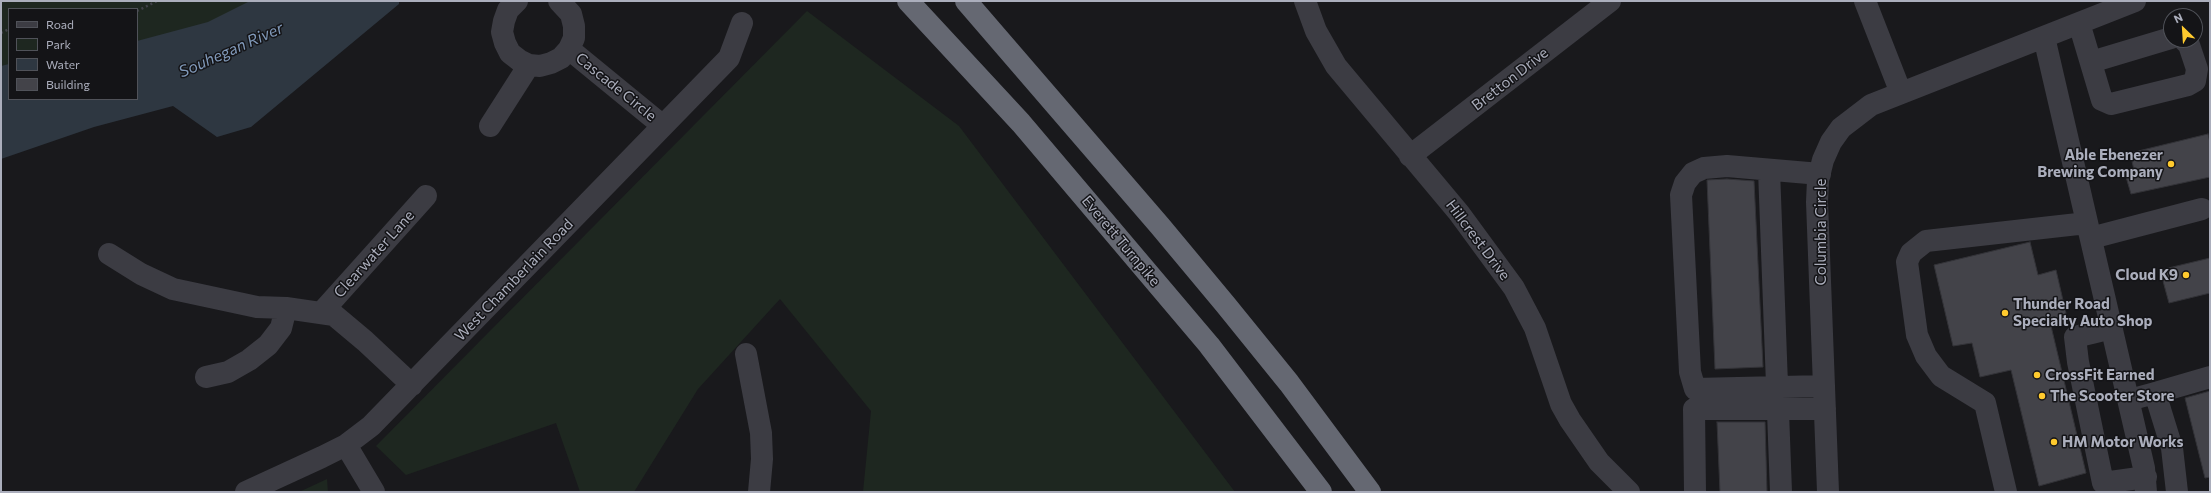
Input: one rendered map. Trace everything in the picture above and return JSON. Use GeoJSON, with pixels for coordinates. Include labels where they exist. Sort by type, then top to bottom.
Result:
{"type":"FeatureCollection","features":[{"type":"Feature","properties":{"kind":"highway","name":"Everett Turnpike"},"geometry":{"type":"LineString","coordinates":[[908,1],[1021,123],[1209,345],[1321,492]]}},
{"type":"Feature","properties":{"kind":"highway"},"geometry":{"type":"LineString","coordinates":[[966,1],[1160,226],[1225,304],[1303,402],[1370,492]]}},
{"type":"Feature","properties":{"kind":"street"},"geometry":{"type":"LineString","coordinates":[[490,126],[529,65],[519,60],[510,52],[505,43],[502,32],[508,10],[517,1]]}},
{"type":"Feature","properties":{"kind":"street","name":"Cascade Circle"},"geometry":{"type":"LineString","coordinates":[[529,65],[540,66],[551,64],[561,58],[569,49],[574,38],[574,26],[571,14],[559,1]]}},
{"type":"Feature","properties":{"kind":"street","name":"Hillcrest Drive"},"geometry":{"type":"LineString","coordinates":[[1305,1],[1325,50],[1350,83],[1458,214],[1514,288],[1534,328],[1561,404],[1570,420],[1599,462],[1629,492]]}},
{"type":"Feature","properties":{"kind":"street","name":"Bretton Drive"},"geometry":{"type":"LineString","coordinates":[[1410,156],[1610,1]]}},
{"type":"Feature","properties":{"kind":"street"},"geometry":{"type":"LineString","coordinates":[[1865,1],[1901,93]]}},
{"type":"Feature","properties":{"kind":"street","name":"Columbia Circle"},"geometry":{"type":"LineString","coordinates":[[1828,492],[1818,202],[1820,174],[1823,160],[1831,142],[1841,128],[1872,105],[2136,1]]}},
{"type":"Feature","properties":{"kind":"street","name":"West Chamberlain Road"},"geometry":{"type":"LineString","coordinates":[[246,492],[346,445],[372,426],[729,58],[742,23]]}},
{"type":"Feature","properties":{"kind":"street"},"geometry":{"type":"LineString","coordinates":[[2079,23],[2102,100],[2111,104],[2188,85],[2195,80],[2197,69],[2190,48]]}},
{"type":"Feature","properties":{"kind":"street"},"geometry":{"type":"LineString","coordinates":[[2044,37],[2129,400],[2146,484],[2098,488],[2075,338],[2112,328]]}},
{"type":"Feature","properties":{"kind":"street"},"geometry":{"type":"LineString","coordinates":[[2091,62],[2163,40]]}},
{"type":"Feature","properties":{"kind":"street","name":"Cascade Circle"},"geometry":{"type":"LineString","coordinates":[[569,49],[664,126]]}},
{"type":"Feature","properties":{"kind":"street"},"geometry":{"type":"LineString","coordinates":[[1695,492],[1694,399],[1690,372],[1681,195],[1685,183],[1693,173],[1704,168],[1727,166],[1820,174]]}},
{"type":"Feature","properties":{"kind":"street"},"geometry":{"type":"LineString","coordinates":[[1769,170],[1781,492]]}},
{"type":"Feature","properties":{"kind":"street","name":"Clearwater Lane"},"geometry":{"type":"LineString","coordinates":[[321,313],[426,196]]}},
{"type":"Feature","properties":{"kind":"street"},"geometry":{"type":"LineString","coordinates":[[2006,492],[1985,403],[1941,376],[1926,356],[1917,334],[1907,262],[1911,253],[1926,241],[2089,230],[2202,209]]}},
{"type":"Feature","properties":{"kind":"street"},"geometry":{"type":"LineString","coordinates":[[109,254],[141,274],[173,289],[257,307],[286,308],[334,315],[365,341],[412,385]]}},
{"type":"Feature","properties":{"kind":"street"},"geometry":{"type":"LineString","coordinates":[[206,377],[228,372],[249,360],[268,345],[281,328],[286,308]]}},
{"type":"Feature","properties":{"kind":"street"},"geometry":{"type":"LineString","coordinates":[[746,354],[761,433],[762,459],[759,492]]}},
{"type":"Feature","properties":{"kind":"street"},"geometry":{"type":"LineString","coordinates":[[2129,400],[2210,378]]}},
{"type":"Feature","properties":{"kind":"street"},"geometry":{"type":"LineString","coordinates":[[1694,399],[1778,387],[1824,386]]}},
{"type":"Feature","properties":{"kind":"street"},"geometry":{"type":"LineString","coordinates":[[2155,393],[2172,448],[2177,492]]}},
{"type":"Feature","properties":{"kind":"street"},"geometry":{"type":"LineString","coordinates":[[1694,399],[1778,409],[1825,409]]}},
{"type":"Feature","properties":{"kind":"street"},"geometry":{"type":"LineString","coordinates":[[346,445],[374,492]]}},
{"type":"Feature","properties":{"kind":"path"},"geometry":{"type":"LineString","coordinates":[[138,10],[157,1]]}},
{"type":"Feature","properties":{"kind":"green space"},"geometry":{"type":"Polygon","coordinates":[[[1,1],[261,1],[138,61],[138,8],[8,8],[8,94],[1,93],[1,1]]]}},
{"type":"Feature","properties":{"kind":"green space"},"geometry":{"type":"Polygon","coordinates":[[[807,11],[959,126],[1235,492],[863,492],[871,411],[780,299],[698,389],[634,492],[580,492],[556,423],[406,475],[376,446],[807,11]]]}},
{"type":"Feature","properties":{"kind":"green space"},"geometry":{"type":"Polygon","coordinates":[[[327,479],[328,492],[299,492],[327,479]]]}},
{"type":"Feature","properties":{"kind":"water","name":"Souhegan River"},"geometry":{"type":"Polygon","coordinates":[[[250,1],[399,1],[399,4],[251,127],[217,137],[173,106],[94,127],[1,159],[1,66],[8,64],[8,100],[138,100],[138,41],[208,22],[250,1]]]}},
{"type":"Feature","properties":{"kind":"building","name":"Able Ebenezer Brewing Company"},"geometry":{"type":"Polygon","coordinates":[[[2208,134],[2210,143],[2210,177],[2131,194],[2126,177],[2135,174],[2130,153],[2208,134]]]}},
{"type":"Feature","properties":{"kind":"building"},"geometry":{"type":"Polygon","coordinates":[[[1727,179],[1754,181],[1763,367],[1715,369],[1707,180],[1727,179]]]}},
{"type":"Feature","properties":{"kind":"building","name":"Thunder Road Specialty Auto Shop"},"geometry":{"type":"Polygon","coordinates":[[[2030,242],[2038,275],[2056,270],[2068,322],[2051,326],[2086,473],[2039,486],[2011,370],[1980,377],[1972,343],[1953,346],[1934,265],[2030,242]]]}},
{"type":"Feature","properties":{"kind":"building","name":"Cloud K9"},"geometry":{"type":"Polygon","coordinates":[[[2210,258],[2210,293],[2169,303],[2160,270],[2210,258]]]}},
{"type":"Feature","properties":{"kind":"building"},"geometry":{"type":"Polygon","coordinates":[[[2210,391],[2210,477],[2205,478],[2185,398],[2210,391]]]}},
{"type":"Feature","properties":{"kind":"building"},"geometry":{"type":"Polygon","coordinates":[[[1717,422],[1765,422],[1767,492],[1720,492],[1717,422]]]}},
{"type":"Feature","properties":{"kind":"place","name":"Able Ebenezer Brewing Company"},"geometry":{"type":"Point","coordinates":[2171,164]}},
{"type":"Feature","properties":{"kind":"place","name":"Cloud K9"},"geometry":{"type":"Point","coordinates":[2186,275]}},
{"type":"Feature","properties":{"kind":"place","name":"Thunder Road Specialty Auto Shop"},"geometry":{"type":"Point","coordinates":[2005,313]}},
{"type":"Feature","properties":{"kind":"place","name":"CrossFit Earned"},"geometry":{"type":"Point","coordinates":[2037,375]}},
{"type":"Feature","properties":{"kind":"place","name":"The Scooter Store"},"geometry":{"type":"Point","coordinates":[2042,396]}},
{"type":"Feature","properties":{"kind":"place","name":"HM Motor Works"},"geometry":{"type":"Point","coordinates":[2054,442]}}]}
